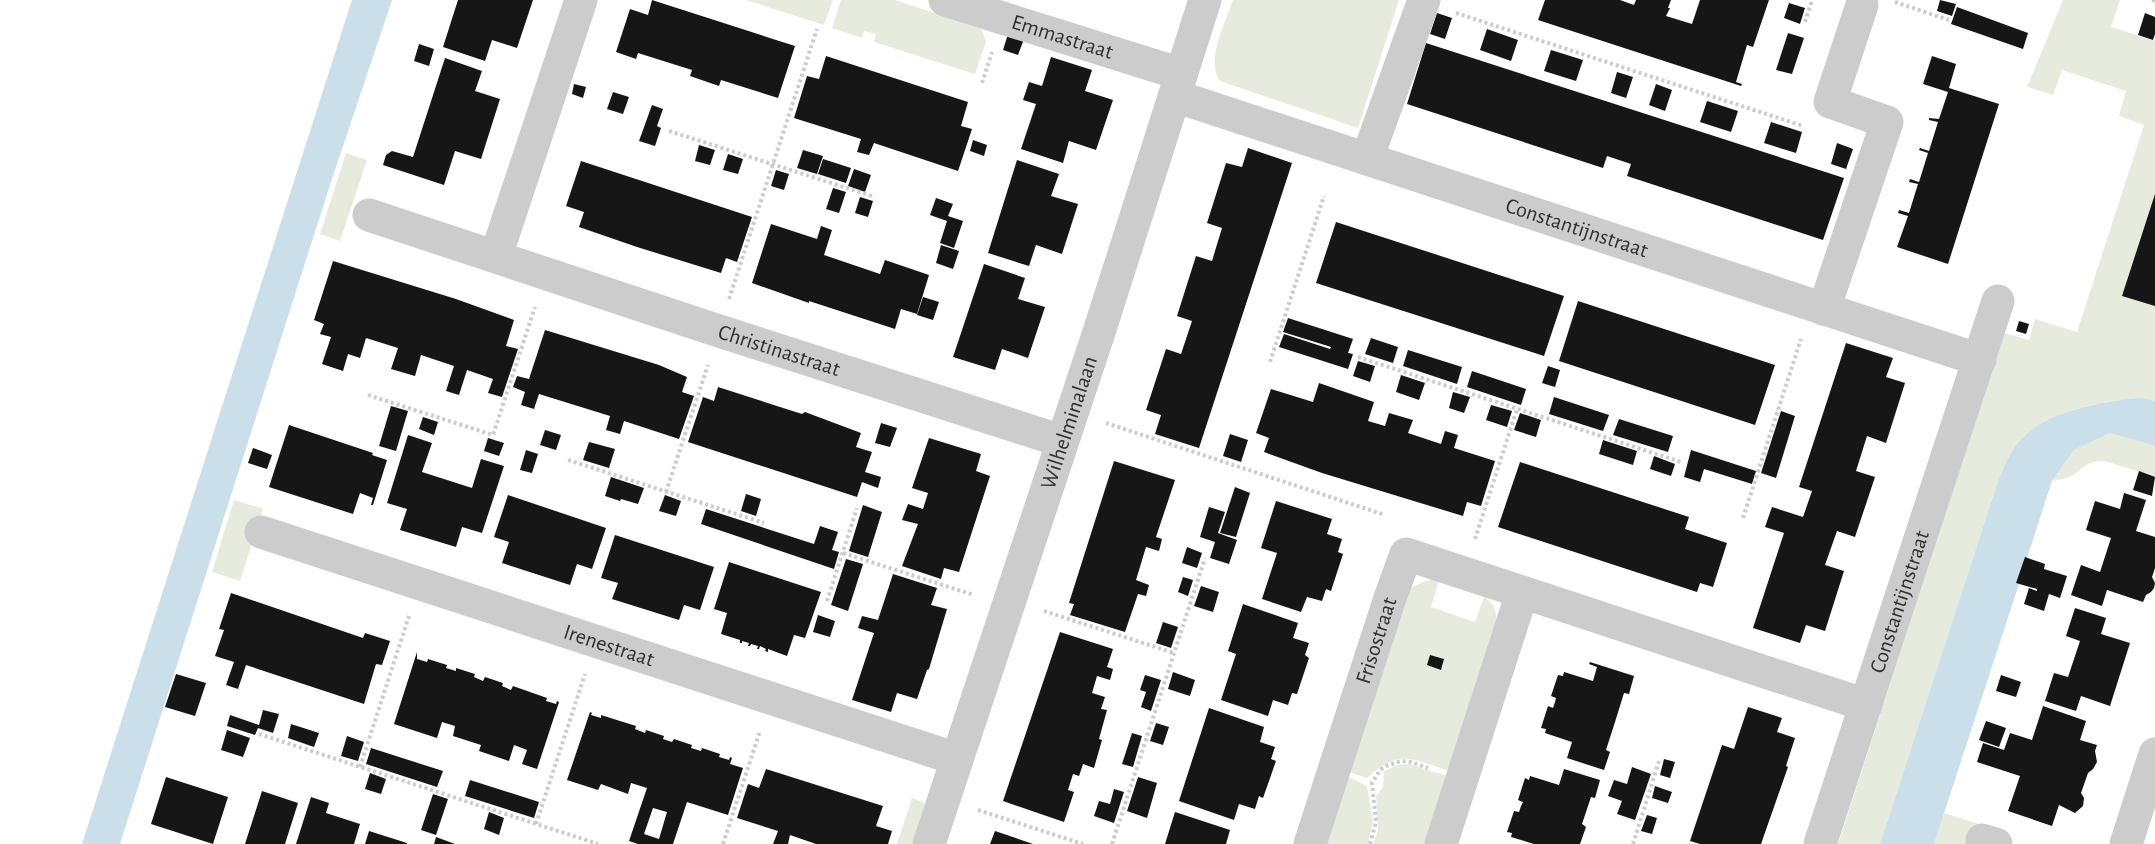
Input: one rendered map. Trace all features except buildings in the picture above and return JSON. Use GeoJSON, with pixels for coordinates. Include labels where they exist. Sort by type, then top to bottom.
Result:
{"type":"FeatureCollection","features":[{"type":"Feature","properties":{"kind":"street"},"geometry":{"type":"LineString","coordinates":[[496,256],[581,0]]}},
{"type":"Feature","properties":{"kind":"street","name":"Emmastraat"},"geometry":{"type":"LineString","coordinates":[[945,0],[1178,85]]}},
{"type":"Feature","properties":{"kind":"street","name":"Wilhelminalaan"},"geometry":{"type":"LineString","coordinates":[[929,844],[1205,0]]}},
{"type":"Feature","properties":{"kind":"street"},"geometry":{"type":"LineString","coordinates":[[1367,159],[1423,1]]}},
{"type":"Feature","properties":{"kind":"street"},"geometry":{"type":"LineString","coordinates":[[1814,321],[1887,122],[1830,102],[1875,3]]}},
{"type":"Feature","properties":{"kind":"street","name":"Constantijnstraat"},"geometry":{"type":"LineString","coordinates":[[1178,85],[1367,159],[1814,321],[1980,360]]}},
{"type":"Feature","properties":{"kind":"street","name":"Christinastraat"},"geometry":{"type":"LineString","coordinates":[[369,215],[1062,441]]}},
{"type":"Feature","properties":{"kind":"street","name":"Constantijnstraat"},"geometry":{"type":"LineString","coordinates":[[1820,844],[1998,301]]}},
{"type":"Feature","properties":{"kind":"street","name":"Irenestraat"},"geometry":{"type":"LineString","coordinates":[[261,532],[957,759]]}},
{"type":"Feature","properties":{"kind":"street","name":"Frisostraat"},"geometry":{"type":"LineString","coordinates":[[1310,844],[1386,608],[1406,554],[1866,705]]}},
{"type":"Feature","properties":{"kind":"street"},"geometry":{"type":"LineString","coordinates":[[1441,844],[1522,593]]}},
{"type":"Feature","properties":{"kind":"street"},"geometry":{"type":"LineString","coordinates":[[2126,844],[2155,754]]}},
{"type":"Feature","properties":{"kind":"path"},"geometry":{"type":"LineString","coordinates":[[1804,22],[1812,0]]}},
{"type":"Feature","properties":{"kind":"path"},"geometry":{"type":"LineString","coordinates":[[1423,1],[1809,128]]}},
{"type":"Feature","properties":{"kind":"path"},"geometry":{"type":"LineString","coordinates":[[1875,3],[1949,20]]}},
{"type":"Feature","properties":{"kind":"path"},"geometry":{"type":"LineString","coordinates":[[729,299],[817,28]]}},
{"type":"Feature","properties":{"kind":"path"},"geometry":{"type":"LineString","coordinates":[[669,131],[875,197]]}},
{"type":"Feature","properties":{"kind":"path"},"geometry":{"type":"LineString","coordinates":[[1270,362],[1324,196]]}},
{"type":"Feature","properties":{"kind":"path"},"geometry":{"type":"LineString","coordinates":[[368,395],[493,435],[536,303]]}},
{"type":"Feature","properties":{"kind":"path"},"geometry":{"type":"LineString","coordinates":[[1743,518],[1814,321]]}},
{"type":"Feature","properties":{"kind":"path"},"geometry":{"type":"LineString","coordinates":[[1358,357],[1681,462]]}},
{"type":"Feature","properties":{"kind":"path"},"geometry":{"type":"LineString","coordinates":[[666,492],[710,360]]}},
{"type":"Feature","properties":{"kind":"path"},"geometry":{"type":"LineString","coordinates":[[1473,544],[1517,408]]}},
{"type":"Feature","properties":{"kind":"path"},"geometry":{"type":"LineString","coordinates":[[1103,423],[1385,515]]}},
{"type":"Feature","properties":{"kind":"path"},"geometry":{"type":"LineString","coordinates":[[568,460],[764,523]]}},
{"type":"Feature","properties":{"kind":"path"},"geometry":{"type":"LineString","coordinates":[[827,601],[857,508]]}},
{"type":"Feature","properties":{"kind":"path"},"geometry":{"type":"LineString","coordinates":[[843,553],[975,596]]}},
{"type":"Feature","properties":{"kind":"path"},"geometry":{"type":"LineString","coordinates":[[1112,844],[1205,558]]}},
{"type":"Feature","properties":{"kind":"path"},"geometry":{"type":"LineString","coordinates":[[1043,610],[1174,654]]}},
{"type":"Feature","properties":{"kind":"path"},"geometry":{"type":"LineString","coordinates":[[360,767],[405,629]]}},
{"type":"Feature","properties":{"kind":"path"},"geometry":{"type":"LineString","coordinates":[[536,824],[581,686]]}},
{"type":"Feature","properties":{"kind":"path"},"geometry":{"type":"LineString","coordinates":[[259,734],[598,844]]}},
{"type":"Feature","properties":{"kind":"path"},"geometry":{"type":"LineString","coordinates":[[723,844],[756,743]]}},
{"type":"Feature","properties":{"kind":"path"},"geometry":{"type":"LineString","coordinates":[[1370,844],[1376,822],[1372,783],[1380,770],[1401,761],[1411,762],[1462,779]]}},
{"type":"Feature","properties":{"kind":"path"},"geometry":{"type":"LineString","coordinates":[[1633,844],[1659,761]]}},
{"type":"Feature","properties":{"kind":"path"},"geometry":{"type":"LineString","coordinates":[[978,810],[1083,844]]}},
{"type":"Feature","properties":{"kind":"shaded area"},"geometry":{"type":"Polygon","coordinates":[[[746,0],[833,0],[824,25],[746,0]]]}},
{"type":"Feature","properties":{"kind":"shaded area"},"geometry":{"type":"Polygon","coordinates":[[[841,0],[895,0],[981,28],[986,42],[975,74],[874,42],[876,34],[864,31],[862,38],[832,28],[841,0]]]}},
{"type":"Feature","properties":{"kind":"shaded area"},"geometry":{"type":"Polygon","coordinates":[[[1233,0],[1399,0],[1358,128],[1220,81],[1216,72],[1216,52],[1233,0]]]}},
{"type":"Feature","properties":{"kind":"shaded area"},"geometry":{"type":"Polygon","coordinates":[[[2063,0],[2120,0],[2111,27],[2155,41],[2155,401],[2123,400],[2084,407],[2065,413],[2032,429],[2017,444],[1997,484],[1880,844],[1838,844],[2004,333],[2029,340],[2035,319],[2077,332],[2144,125],[2119,116],[2126,91],[2062,70],[2053,95],[2027,87],[2063,0]]]}},
{"type":"Feature","properties":{"kind":"shaded area"},"geometry":{"type":"Polygon","coordinates":[[[346,153],[367,160],[340,241],[320,234],[346,153]]]}},
{"type":"Feature","properties":{"kind":"shaded area"},"geometry":{"type":"Polygon","coordinates":[[[2110,433],[2155,446],[2155,477],[2105,461],[2098,461],[2071,476],[2052,481],[2074,450],[2110,433]]]}},
{"type":"Feature","properties":{"kind":"shaded area"},"geometry":{"type":"Polygon","coordinates":[[[234,500],[263,509],[240,581],[212,572],[234,500]]]}},
{"type":"Feature","properties":{"kind":"shaded area"},"geometry":{"type":"Polygon","coordinates":[[[1434,579],[1439,581],[1431,607],[1475,622],[1484,597],[1493,605],[1497,621],[1449,771],[1415,760],[1398,759],[1378,769],[1367,778],[1349,772],[1410,588],[1434,579]]]}},
{"type":"Feature","properties":{"kind":"shaded area"},"geometry":{"type":"Polygon","coordinates":[[[1409,764],[1447,776],[1425,844],[1373,844],[1378,830],[1376,796],[1383,787],[1384,771],[1397,765],[1409,764]]]}},
{"type":"Feature","properties":{"kind":"shaded area"},"geometry":{"type":"Polygon","coordinates":[[[1347,776],[1367,786],[1373,821],[1368,844],[1325,844],[1347,776]]]}},
{"type":"Feature","properties":{"kind":"shaded area"},"geometry":{"type":"Polygon","coordinates":[[[912,798],[925,803],[912,844],[897,844],[912,798]]]}},
{"type":"Feature","properties":{"kind":"shaded area"},"geometry":{"type":"Polygon","coordinates":[[[1944,813],[1985,826],[1979,844],[1934,844],[1944,813]]]}},
{"type":"Feature","properties":{"kind":"water"},"geometry":{"type":"Polygon","coordinates":[[[352,0],[392,0],[327,194],[120,844],[82,844],[352,0]]]}},
{"type":"Feature","properties":{"kind":"water"},"geometry":{"type":"Polygon","coordinates":[[[2141,398],[2155,401],[2155,446],[2110,433],[2074,450],[2052,481],[2017,582],[2019,584],[1934,844],[1880,844],[1997,484],[2010,454],[2021,439],[2045,421],[2077,409],[2111,401],[2141,398]]]}}]}
